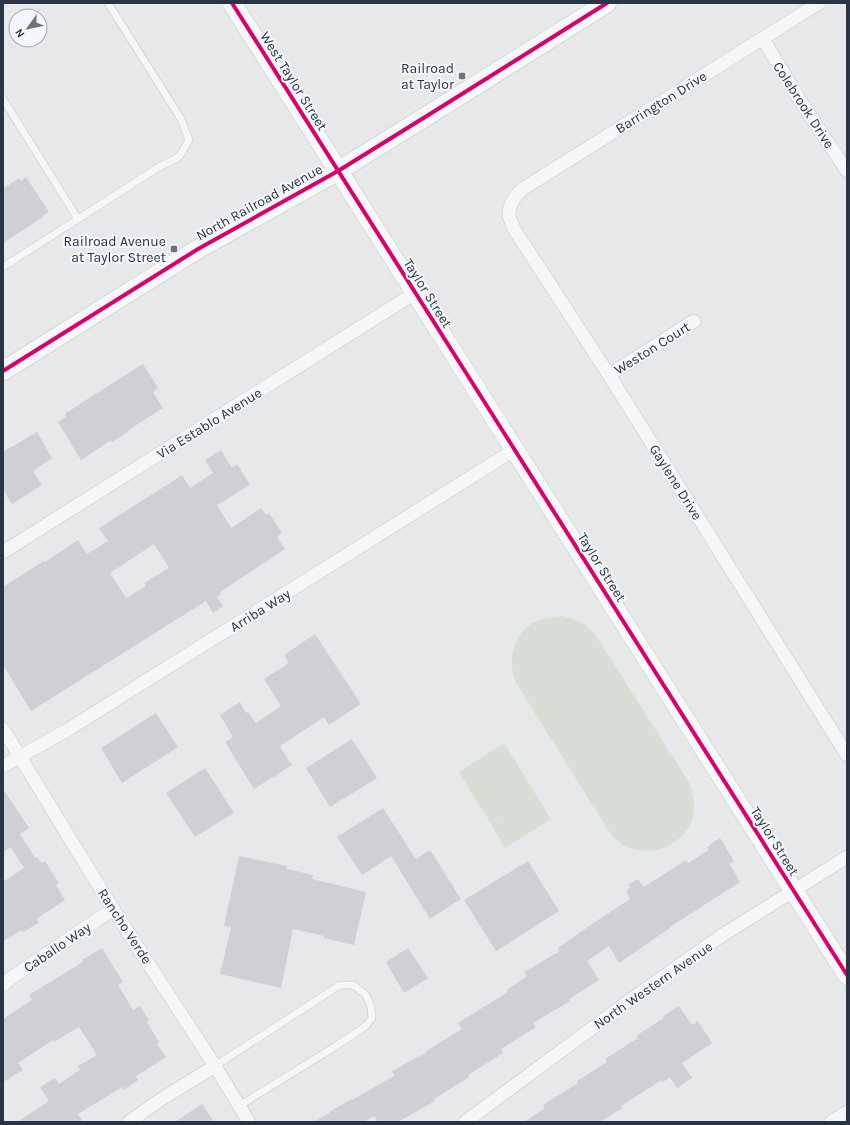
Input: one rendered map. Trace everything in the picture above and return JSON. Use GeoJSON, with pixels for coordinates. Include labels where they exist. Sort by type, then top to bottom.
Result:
{"type":"FeatureCollection","features":[{"type":"Feature","properties":{"kind":"street","name":"West Taylor Street"},"geometry":{"type":"LineString","coordinates":[[232,3],[338,170]]}},
{"type":"Feature","properties":{"kind":"street","name":"North Railroad Avenue"},"geometry":{"type":"LineString","coordinates":[[3,371],[198,248],[338,170],[607,3]]}},
{"type":"Feature","properties":{"kind":"street","name":"Barrington Drive"},"geometry":{"type":"LineString","coordinates":[[510,208],[516,194],[524,188],[819,3]]}},
{"type":"Feature","properties":{"kind":"street","name":"Colebrook Drive"},"geometry":{"type":"LineString","coordinates":[[763,39],[847,171]]}},
{"type":"Feature","properties":{"kind":"street","name":"Taylor Street"},"geometry":{"type":"LineString","coordinates":[[338,170],[847,975]]}},
{"type":"Feature","properties":{"kind":"street","name":"Gaylene Drive"},"geometry":{"type":"LineString","coordinates":[[510,208],[509,216],[514,229],[609,376],[847,756]]}},
{"type":"Feature","properties":{"kind":"street","name":"Via Establo Avenue"},"geometry":{"type":"LineString","coordinates":[[3,552],[415,293]]}},
{"type":"Feature","properties":{"kind":"street","name":"Weston Court"},"geometry":{"type":"LineString","coordinates":[[609,376],[694,321]]}},
{"type":"Feature","properties":{"kind":"street","name":"Arriba Way"},"geometry":{"type":"LineString","coordinates":[[3,766],[76,725],[514,450]]}},
{"type":"Feature","properties":{"kind":"street","name":"Rancho Verde"},"geometry":{"type":"LineString","coordinates":[[3,729],[113,910],[215,1066],[249,1122]]}},
{"type":"Feature","properties":{"kind":"street","name":"North Western Avenue"},"geometry":{"type":"LineString","coordinates":[[465,1122],[622,1006],[718,938],[847,857]]}},
{"type":"Feature","properties":{"kind":"street","name":"Caballo Way"},"geometry":{"type":"LineString","coordinates":[[3,985],[11,978],[113,910]]}},
{"type":"Feature","properties":{"kind":"street"},"geometry":{"type":"LineString","coordinates":[[129,1122],[160,1100],[215,1066]]}},
{"type":"Feature","properties":{"kind":"street"},"geometry":{"type":"LineString","coordinates":[[831,1122],[847,1112]]}},
{"type":"Feature","properties":{"kind":"lane"},"geometry":{"type":"LineString","coordinates":[[3,267],[159,168],[179,157],[189,140],[181,119],[108,3]]}},
{"type":"Feature","properties":{"kind":"lane"},"geometry":{"type":"LineString","coordinates":[[3,99],[78,219]]}},
{"type":"Feature","properties":{"kind":"lane"},"geometry":{"type":"LineString","coordinates":[[215,1066],[340,985],[353,985],[366,995],[371,1007],[372,1018],[366,1026],[239,1106]]}},
{"type":"Feature","properties":{"kind":"shaded area"},"geometry":{"type":"Polygon","coordinates":[[[562,616],[580,622],[595,634],[690,784],[694,808],[691,822],[679,839],[670,845],[661,849],[640,851],[621,844],[610,833],[516,683],[513,674],[512,656],[517,639],[522,632],[537,621],[562,616]]]}},
{"type":"Feature","properties":{"kind":"shaded area"},"geometry":{"type":"Polygon","coordinates":[[[504,743],[551,819],[505,848],[490,823],[504,813],[490,822],[459,772],[504,743]]]}},
{"type":"Feature","properties":{"kind":"building"},"geometry":{"type":"Polygon","coordinates":[[[26,177],[49,212],[3,243],[3,189],[19,178],[21,181],[26,177]]]}},
{"type":"Feature","properties":{"kind":"building"},"geometry":{"type":"Polygon","coordinates":[[[143,364],[158,388],[153,392],[163,408],[127,431],[128,432],[112,442],[111,440],[81,460],[58,422],[66,417],[65,414],[143,364]]]}},
{"type":"Feature","properties":{"kind":"building"},"geometry":{"type":"Polygon","coordinates":[[[37,432],[52,458],[33,471],[42,485],[12,504],[3,490],[3,452],[37,432]]]}},
{"type":"Feature","properties":{"kind":"building"},"geometry":{"type":"Polygon","coordinates":[[[221,450],[232,468],[237,464],[250,485],[217,505],[231,528],[261,508],[266,515],[269,513],[282,533],[277,537],[285,549],[220,592],[221,594],[217,597],[223,606],[213,613],[206,601],[31,711],[3,665],[3,587],[78,540],[87,554],[108,541],[99,528],[182,475],[190,488],[213,473],[205,460],[221,450]],[[154,544],[110,573],[126,598],[146,586],[144,583],[169,568],[154,544]]]}},
{"type":"Feature","properties":{"kind":"building"},"geometry":{"type":"Polygon","coordinates":[[[315,634],[361,704],[329,725],[324,717],[280,746],[292,765],[254,789],[225,742],[233,737],[220,715],[240,702],[246,713],[248,712],[256,723],[281,706],[264,679],[289,663],[284,655],[315,634]]]}},
{"type":"Feature","properties":{"kind":"building"},"geometry":{"type":"Polygon","coordinates":[[[156,713],[178,747],[122,783],[101,748],[156,713]]]}},
{"type":"Feature","properties":{"kind":"building"},"geometry":{"type":"Polygon","coordinates":[[[352,739],[377,778],[330,807],[306,768],[352,739]]]}},
{"type":"Feature","properties":{"kind":"building"},"geometry":{"type":"Polygon","coordinates":[[[205,768],[234,813],[195,837],[166,793],[205,768]]]}},
{"type":"Feature","properties":{"kind":"building"},"geometry":{"type":"Polygon","coordinates":[[[3,789],[29,828],[20,834],[35,858],[37,857],[41,863],[45,861],[59,883],[56,885],[65,900],[36,919],[39,922],[24,932],[22,930],[3,941],[3,882],[24,868],[11,847],[3,852],[3,789]]]}},
{"type":"Feature","properties":{"kind":"building"},"geometry":{"type":"Polygon","coordinates":[[[383,808],[416,859],[430,850],[461,899],[430,919],[391,856],[362,875],[337,837],[383,808]]]}},
{"type":"Feature","properties":{"kind":"building"},"geometry":{"type":"Polygon","coordinates":[[[720,838],[734,861],[729,864],[740,882],[670,927],[619,963],[609,946],[587,961],[599,980],[569,999],[570,1001],[533,1023],[536,1027],[501,1049],[503,1053],[434,1099],[435,1101],[398,1122],[378,1122],[374,1116],[364,1122],[314,1122],[394,1076],[392,1071],[427,1052],[426,1051],[462,1029],[458,1023],[508,992],[507,990],[527,976],[524,972],[560,951],[558,948],[630,899],[626,891],[630,888],[628,885],[638,879],[644,887],[686,860],[688,863],[709,850],[707,847],[720,838]]]}},
{"type":"Feature","properties":{"kind":"building"},"geometry":{"type":"Polygon","coordinates":[[[239,856],[287,866],[287,869],[313,875],[312,879],[366,892],[354,945],[293,929],[281,988],[220,974],[231,927],[224,926],[239,856]]]}},
{"type":"Feature","properties":{"kind":"building"},"geometry":{"type":"Polygon","coordinates":[[[528,861],[559,911],[496,951],[464,900],[528,861]]]}},
{"type":"Feature","properties":{"kind":"building"},"geometry":{"type":"Polygon","coordinates":[[[102,948],[123,982],[118,985],[133,1010],[140,1006],[149,1020],[147,1022],[159,1042],[157,1044],[166,1057],[136,1076],[138,1080],[124,1090],[122,1087],[78,1114],[83,1122],[17,1122],[49,1101],[40,1087],[55,1078],[59,1084],[80,1070],[78,1066],[97,1055],[79,1027],[54,1042],[53,1040],[18,1063],[23,1070],[3,1082],[3,1019],[32,1000],[29,995],[83,962],[82,960],[102,948]]]}},
{"type":"Feature","properties":{"kind":"building"},"geometry":{"type":"Polygon","coordinates":[[[408,948],[428,978],[404,993],[386,962],[408,948]]]}},
{"type":"Feature","properties":{"kind":"building"},"geometry":{"type":"Polygon","coordinates":[[[679,1006],[692,1025],[698,1021],[712,1043],[682,1063],[692,1078],[677,1088],[670,1077],[663,1082],[662,1080],[621,1106],[622,1108],[600,1122],[524,1122],[545,1108],[543,1105],[578,1083],[577,1081],[607,1062],[605,1059],[638,1038],[636,1036],[664,1018],[663,1016],[679,1006]]]}},
{"type":"Feature","properties":{"kind":"building"},"geometry":{"type":"Polygon","coordinates":[[[202,1104],[214,1122],[175,1122],[202,1104]]]}},
{"type":"Feature","properties":{"kind":"cycle path"},"geometry":{"type":"LineString","coordinates":[[232,3],[847,975]]}},
{"type":"Feature","properties":{"kind":"cycle path"},"geometry":{"type":"LineString","coordinates":[[3,371],[198,249],[338,171],[607,3]]}},
{"type":"Feature","properties":{"kind":"place","name":"Railroad at Taylor"},"geometry":{"type":"Point","coordinates":[462,76]}},
{"type":"Feature","properties":{"kind":"place","name":"Railroad Avenue at Taylor Street"},"geometry":{"type":"Point","coordinates":[174,249]}}]}
